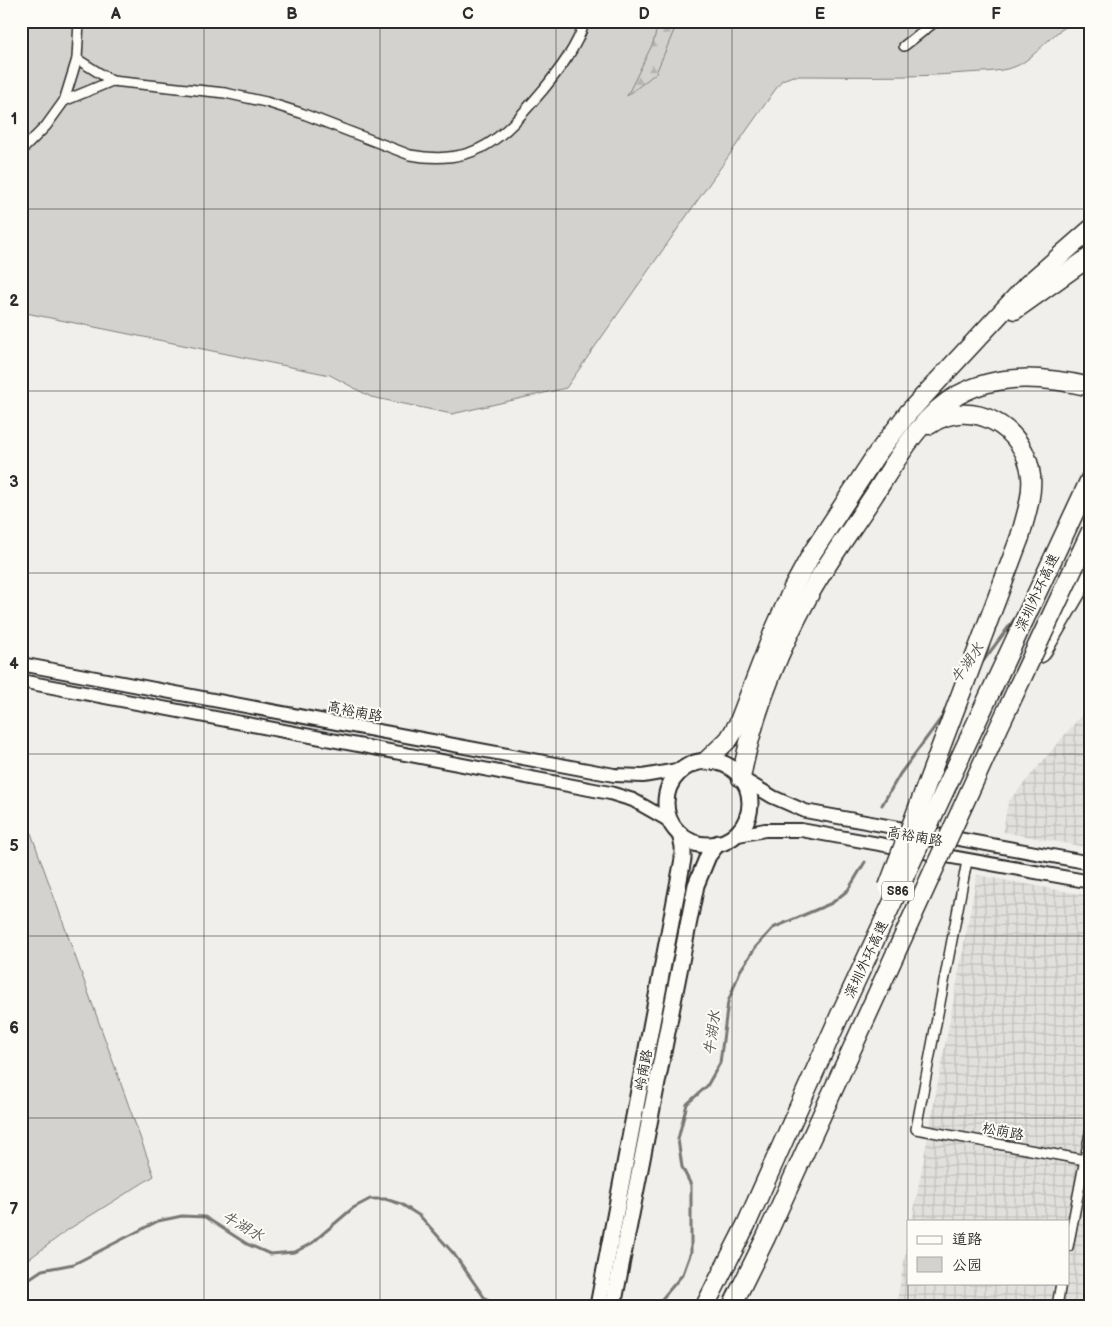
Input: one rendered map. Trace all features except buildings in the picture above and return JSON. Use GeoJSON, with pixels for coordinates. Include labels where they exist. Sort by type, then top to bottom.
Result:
{"type":"FeatureCollection","features":[{"type":"Feature","properties":{"kind":"highway"},"geometry":{"type":"LineString","coordinates":[[706,761],[729,738],[738,724],[773,633],[793,588],[812,553],[892,434],[936,382],[1028,284],[1091,229]]}},
{"type":"Feature","properties":{"kind":"highway"},"geometry":{"type":"LineString","coordinates":[[986,330],[1091,256]]}},
{"type":"Feature","properties":{"kind":"highway"},"geometry":{"type":"LineString","coordinates":[[741,778],[754,722],[774,669],[798,617],[826,569],[890,470],[927,419],[957,396],[974,387],[988,383],[1016,378],[1045,379],[1091,388]]}},
{"type":"Feature","properties":{"kind":"highway"},"geometry":{"type":"LineString","coordinates":[[839,1017],[1020,537],[1027,511],[1031,478],[1026,456],[1015,437],[1005,427],[992,419],[977,414],[962,413],[946,416],[918,432]]}},
{"type":"Feature","properties":{"kind":"highway","name":"深圳外环高速"},"geometry":{"type":"LineString","coordinates":[[705,1306],[746,1225],[839,1017],[1091,477]]}},
{"type":"Feature","properties":{"kind":"highway","name":"深圳外环高速"},"geometry":{"type":"LineString","coordinates":[[732,1306],[766,1237],[998,727],[1091,531]]}},
{"type":"Feature","properties":{"kind":"highway"},"geometry":{"type":"LineString","coordinates":[[998,727],[1091,567]]}},
{"type":"Feature","properties":{"kind":"main road"},"geometry":{"type":"LineString","coordinates":[[706,761],[714,761],[729,767],[741,778],[748,792],[749,808],[743,824],[733,836],[718,843],[710,844],[694,842],[680,834],[670,821],[666,805],[666,796],[672,781],[683,769],[706,761]]}},
{"type":"Feature","properties":{"kind":"main road","name":"岭南路"},"geometry":{"type":"LineString","coordinates":[[613,1306],[609,1286],[683,859],[683,846],[680,834]]}},
{"type":"Feature","properties":{"kind":"main road","name":"岭南路"},"geometry":{"type":"LineString","coordinates":[[598,1306],[609,1286],[696,885],[708,856],[718,843]]}},
{"type":"Feature","properties":{"kind":"street"},"geometry":{"type":"LineString","coordinates":[[21,151],[46,126],[64,101],[77,59],[79,21]]}},
{"type":"Feature","properties":{"kind":"street"},"geometry":{"type":"LineString","coordinates":[[77,59],[112,81],[202,90],[248,98],[301,113],[410,155],[426,158],[443,158],[475,151],[490,144],[503,134],[556,74],[571,53],[585,21]]}},
{"type":"Feature","properties":{"kind":"street"},"geometry":{"type":"LineString","coordinates":[[904,46],[936,21]]}},
{"type":"Feature","properties":{"kind":"street"},"geometry":{"type":"LineString","coordinates":[[64,101],[112,81]]}},
{"type":"Feature","properties":{"kind":"street","name":"高裕南路"},"geometry":{"type":"LineString","coordinates":[[21,664],[614,775],[643,776],[683,769]]}},
{"type":"Feature","properties":{"kind":"street"},"geometry":{"type":"LineString","coordinates":[[21,681],[610,793],[634,800],[670,821]]}},
{"type":"Feature","properties":{"kind":"street","name":"高裕南路"},"geometry":{"type":"LineString","coordinates":[[741,778],[779,800],[806,811],[1091,863]]}},
{"type":"Feature","properties":{"kind":"street","name":"高裕南路"},"geometry":{"type":"LineString","coordinates":[[733,836],[765,830],[801,830],[1091,882]]}},
{"type":"Feature","properties":{"kind":"street","name":"松荫路"},"geometry":{"type":"LineString","coordinates":[[967,861],[916,1128],[1085,1160]]}},
{"type":"Feature","properties":{"kind":"street"},"geometry":{"type":"LineString","coordinates":[[1070,1237],[1091,1128]]}},
{"type":"Feature","properties":{"kind":"street"},"geometry":{"type":"LineString","coordinates":[[1057,1306],[1061,1284]]}},
{"type":"Feature","properties":{"kind":"shaded area"},"geometry":{"type":"Polygon","coordinates":[[[1091,704],[1091,848],[1003,832],[1008,802],[1091,704]]]}},
{"type":"Feature","properties":{"kind":"shaded area"},"geometry":{"type":"Polygon","coordinates":[[[977,875],[1091,896],[1091,1306],[896,1306],[907,1246],[907,1284],[1070,1284],[1070,1220],[912,1220],[977,875]]]}},
{"type":"Feature","properties":{"kind":"green space"},"geometry":{"type":"Polygon","coordinates":[[[21,21],[1091,21],[1091,25],[1079,24],[1059,31],[1024,62],[1002,70],[922,76],[793,76],[782,80],[566,388],[452,414],[371,397],[330,375],[21,312],[21,21]]]}},
{"type":"Feature","properties":{"kind":"green space"},"geometry":{"type":"Polygon","coordinates":[[[659,21],[678,21],[656,73],[627,96],[653,43],[659,21]]]}},
{"type":"Feature","properties":{"kind":"green space"},"geometry":{"type":"Polygon","coordinates":[[[21,805],[154,1176],[69,1229],[21,1265],[21,805]]]}},
{"type":"Feature","properties":{"kind":"waterway","name":"牛湖水"},"geometry":{"type":"LineString","coordinates":[[981,664],[1019,613]]}},
{"type":"Feature","properties":{"kind":"waterway","name":"牛湖水"},"geometry":{"type":"LineString","coordinates":[[882,805],[900,774],[945,713]]}},
{"type":"Feature","properties":{"kind":"waterway","name":"牛湖水"},"geometry":{"type":"LineString","coordinates":[[656,1306],[683,1274],[691,1252],[691,1185],[682,1167],[678,1139],[687,1104],[707,1086],[720,1063],[728,1002],[740,971],[755,948],[773,928],[832,903],[848,890],[865,862]]}},
{"type":"Feature","properties":{"kind":"waterway","name":"牛湖水"},"geometry":{"type":"LineString","coordinates":[[21,1284],[42,1270],[74,1264],[158,1221],[182,1216],[205,1217],[247,1244],[270,1254],[295,1252],[312,1243],[353,1208],[370,1199],[385,1199],[401,1204],[420,1216],[454,1254],[484,1297],[495,1306]]}}]}
